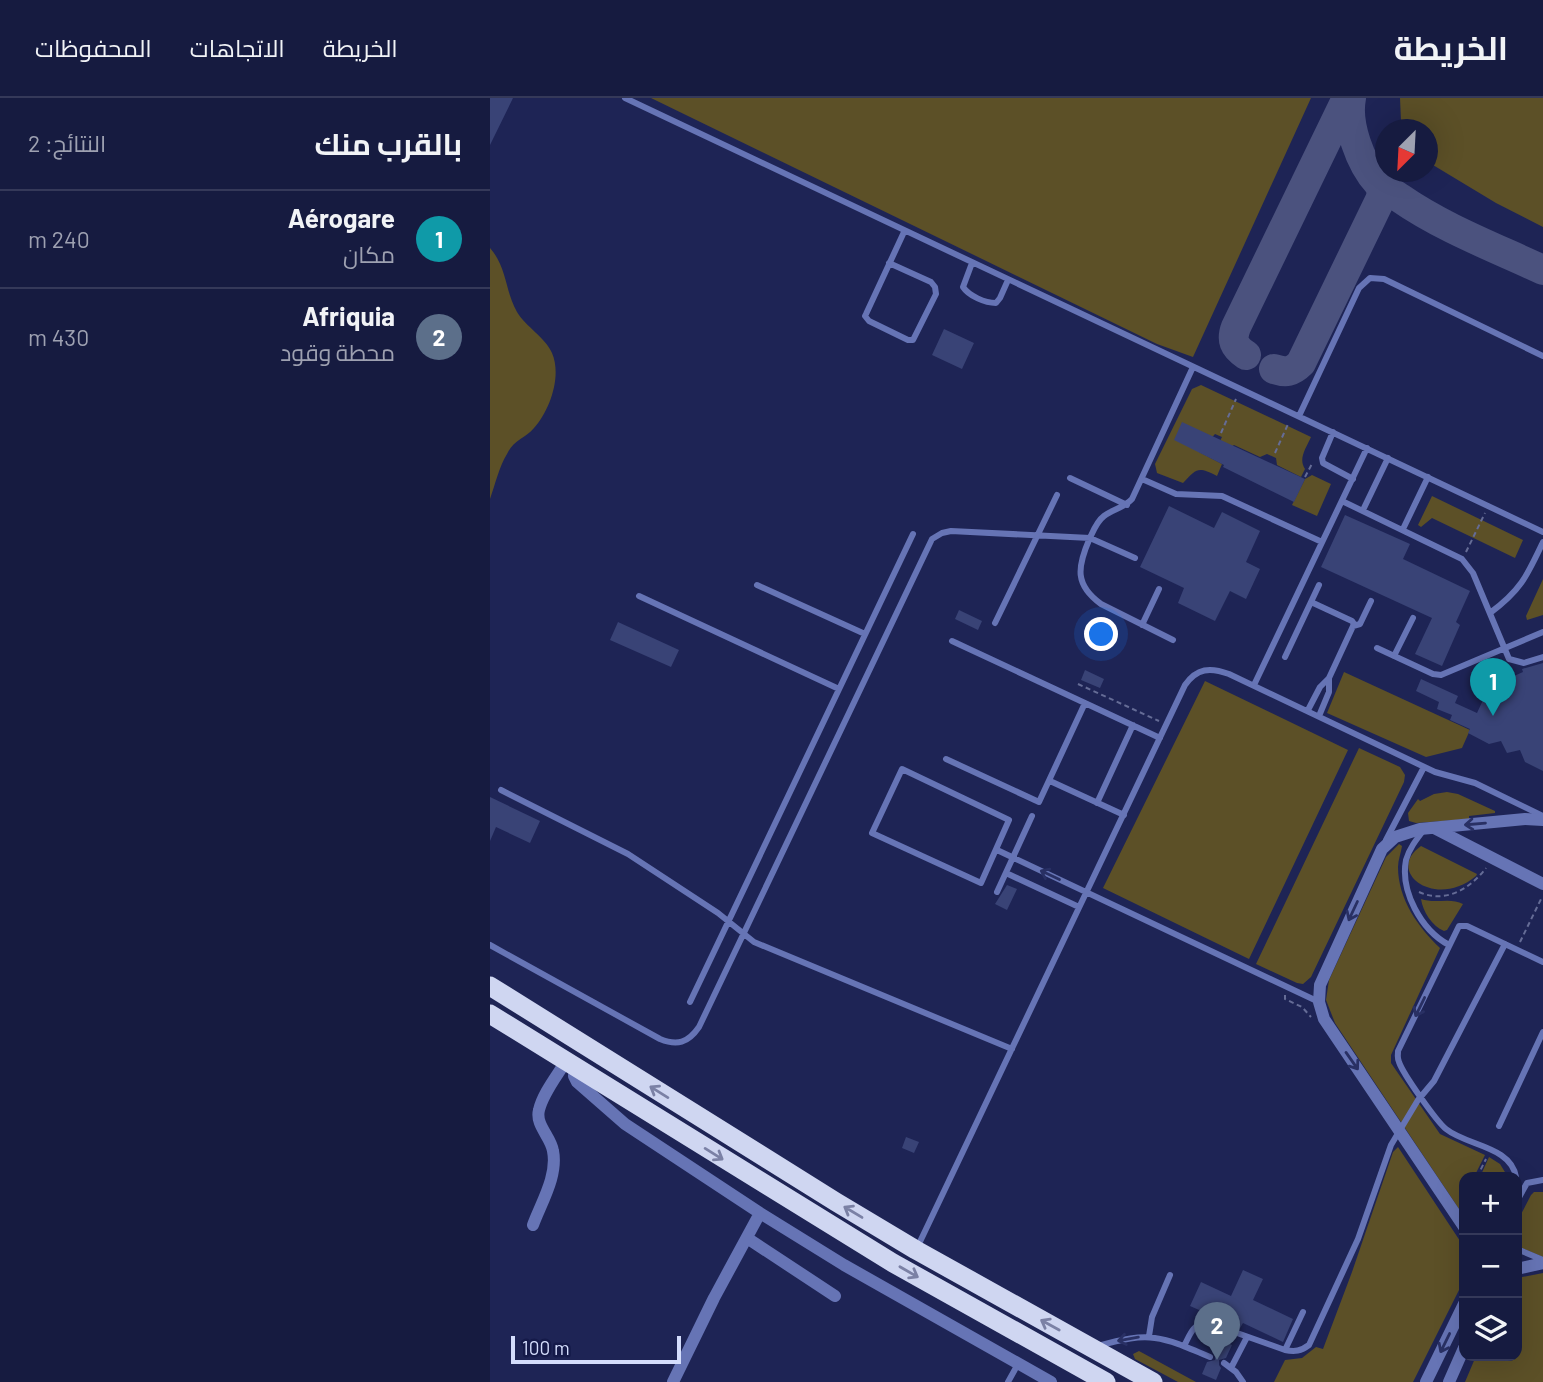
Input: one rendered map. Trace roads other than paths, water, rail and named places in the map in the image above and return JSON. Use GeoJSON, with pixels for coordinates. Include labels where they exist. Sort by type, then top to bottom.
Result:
{"type":"FeatureCollection","features":[{"type":"Feature","properties":{"kind":"highway"},"geometry":{"type":"LineString","coordinates":[[490,986],[763,1158],[916,1250],[1153,1382]]}},
{"type":"Feature","properties":{"kind":"highway"},"geometry":{"type":"LineString","coordinates":[[490,1014],[893,1263],[1106,1382]]}},
{"type":"Feature","properties":{"kind":"street"},"geometry":{"type":"LineString","coordinates":[[1459,1220],[1328,1027],[1319,1002],[1322,977],[1382,849],[1403,833],[1429,828],[1543,818]]}},
{"type":"Feature","properties":{"kind":"street"},"geometry":{"type":"LineString","coordinates":[[1429,828],[1543,884]]}},
{"type":"Feature","properties":{"kind":"street"},"geometry":{"type":"LineString","coordinates":[[571,1064],[577,1082],[613,1115],[760,1213],[844,1265],[1051,1382]]}},
{"type":"Feature","properties":{"kind":"street"},"geometry":{"type":"LineString","coordinates":[[533,1225],[551,1178],[553,1158],[552,1147],[538,1112],[571,1064]]}},
{"type":"Feature","properties":{"kind":"street"},"geometry":{"type":"LineString","coordinates":[[673,1382],[760,1213]]}},
{"type":"Feature","properties":{"kind":"street"},"geometry":{"type":"LineString","coordinates":[[747,1238],[835,1296]]}},
{"type":"Feature","properties":{"kind":"street"},"geometry":{"type":"LineString","coordinates":[[1522,1266],[1543,1262]]}},
{"type":"Feature","properties":{"kind":"street"},"geometry":{"type":"LineString","coordinates":[[1426,1382],[1459,1314]]}},
{"type":"Feature","properties":{"kind":"street"},"geometry":{"type":"LineString","coordinates":[[1448,1382],[1459,1359]]}},
{"type":"Feature","properties":{"kind":"lane"},"geometry":{"type":"LineString","coordinates":[[625,98],[1543,532]]}},
{"type":"Feature","properties":{"kind":"lane"},"geometry":{"type":"LineString","coordinates":[[889,263],[931,282],[935,287],[936,294],[913,340],[869,321],[865,316],[889,263],[904,232]]}},
{"type":"Feature","properties":{"kind":"lane"},"geometry":{"type":"LineString","coordinates":[[971,263],[963,287],[966,292],[988,303],[996,303],[1008,280]]}},
{"type":"Feature","properties":{"kind":"lane"},"geometry":{"type":"LineString","coordinates":[[1296,415],[1359,288],[1370,278],[1384,279],[1543,356]]}},
{"type":"Feature","properties":{"kind":"lane"},"geometry":{"type":"LineString","coordinates":[[1173,640],[1090,596],[1083,585],[1080,572],[1090,538],[1102,517],[1127,505],[1142,479],[1193,367]]}},
{"type":"Feature","properties":{"kind":"lane"},"geometry":{"type":"LineString","coordinates":[[1333,432],[1322,458],[1327,467],[1353,479]]}},
{"type":"Feature","properties":{"kind":"lane"},"geometry":{"type":"LineString","coordinates":[[1254,685],[1367,448]]}},
{"type":"Feature","properties":{"kind":"lane"},"geometry":{"type":"LineString","coordinates":[[1363,510],[1388,458]]}},
{"type":"Feature","properties":{"kind":"lane"},"geometry":{"type":"LineString","coordinates":[[1403,529],[1428,477]]}},
{"type":"Feature","properties":{"kind":"lane"},"geometry":{"type":"LineString","coordinates":[[1070,478],[1127,505]]}},
{"type":"Feature","properties":{"kind":"lane"},"geometry":{"type":"LineString","coordinates":[[1142,479],[1176,494],[1222,496],[1322,542]]}},
{"type":"Feature","properties":{"kind":"lane"},"geometry":{"type":"LineString","coordinates":[[995,623],[1057,495]]}},
{"type":"Feature","properties":{"kind":"lane"},"geometry":{"type":"LineString","coordinates":[[1342,501],[1462,559],[1473,573],[1509,659],[1518,664],[1543,657]]}},
{"type":"Feature","properties":{"kind":"lane"},"geometry":{"type":"LineString","coordinates":[[490,945],[671,1043],[683,1042],[693,1036],[745,934],[932,539],[951,531],[1090,538],[1135,558]]}},
{"type":"Feature","properties":{"kind":"lane"},"geometry":{"type":"LineString","coordinates":[[690,1002],[913,534]]}},
{"type":"Feature","properties":{"kind":"lane"},"geometry":{"type":"LineString","coordinates":[[1490,613],[1516,593],[1543,542]]}},
{"type":"Feature","properties":{"kind":"lane"},"geometry":{"type":"LineString","coordinates":[[757,585],[865,634]]}},
{"type":"Feature","properties":{"kind":"lane"},"geometry":{"type":"LineString","coordinates":[[1285,657],[1319,585]]}},
{"type":"Feature","properties":{"kind":"lane"},"geometry":{"type":"LineString","coordinates":[[1142,625],[1159,589]]}},
{"type":"Feature","properties":{"kind":"lane"},"geometry":{"type":"LineString","coordinates":[[639,596],[839,688]]}},
{"type":"Feature","properties":{"kind":"lane"},"geometry":{"type":"LineString","coordinates":[[1308,710],[1320,687],[1329,678],[1353,626],[1352,621],[1311,601]]}},
{"type":"Feature","properties":{"kind":"lane"},"geometry":{"type":"LineString","coordinates":[[1353,626],[1360,624],[1371,601]]}},
{"type":"Feature","properties":{"kind":"lane"},"geometry":{"type":"LineString","coordinates":[[1394,656],[1413,618]]}},
{"type":"Feature","properties":{"kind":"lane"},"geometry":{"type":"LineString","coordinates":[[1377,648],[1437,676],[1543,632]]}},
{"type":"Feature","properties":{"kind":"lane"},"geometry":{"type":"LineString","coordinates":[[952,640],[1160,738]]}},
{"type":"Feature","properties":{"kind":"lane"},"geometry":{"type":"LineString","coordinates":[[916,1250],[1185,685],[1197,672],[1204,669],[1218,670],[1254,685],[1424,767],[1475,783],[1543,818]]}},
{"type":"Feature","properties":{"kind":"lane"},"geometry":{"type":"LineString","coordinates":[[1319,716],[1329,692],[1329,678]]}},
{"type":"Feature","properties":{"kind":"lane"},"geometry":{"type":"LineString","coordinates":[[946,759],[1038,802],[1085,704]]}},
{"type":"Feature","properties":{"kind":"lane"},"geometry":{"type":"LineString","coordinates":[[1097,803],[1133,725]]}},
{"type":"Feature","properties":{"kind":"lane"},"geometry":{"type":"LineString","coordinates":[[1382,849],[1424,767]]}},
{"type":"Feature","properties":{"kind":"lane"},"geometry":{"type":"LineString","coordinates":[[902,769],[1009,819],[997,850],[979,884],[871,831],[902,769]]}},
{"type":"Feature","properties":{"kind":"lane"},"geometry":{"type":"LineString","coordinates":[[1050,781],[1124,815]]}},
{"type":"Feature","properties":{"kind":"lane"},"geometry":{"type":"LineString","coordinates":[[501,790],[609,843],[729,920],[758,944],[1012,1049]]}},
{"type":"Feature","properties":{"kind":"lane"},"geometry":{"type":"LineString","coordinates":[[997,892],[1032,816]]}},
{"type":"Feature","properties":{"kind":"lane"},"geometry":{"type":"LineString","coordinates":[[1429,828],[1416,840],[1407,857],[1408,888],[1419,916],[1433,933],[1449,945]]}},
{"type":"Feature","properties":{"kind":"lane"},"geometry":{"type":"LineString","coordinates":[[997,850],[1319,1002]]}},
{"type":"Feature","properties":{"kind":"lane"},"geometry":{"type":"LineString","coordinates":[[1006,873],[1079,907]]}},
{"type":"Feature","properties":{"kind":"lane"},"geometry":{"type":"LineString","coordinates":[[1514,1172],[1503,1156],[1446,1129],[1424,1094],[1402,1070],[1398,1051],[1459,926],[1464,925],[1543,962]]}},
{"type":"Feature","properties":{"kind":"lane"},"geometry":{"type":"LineString","coordinates":[[1184,1346],[1195,1326],[1206,1322],[1285,1350],[1294,1352],[1309,1345],[1354,1246],[1388,1150],[1440,1071],[1505,944]]}},
{"type":"Feature","properties":{"kind":"lane"},"geometry":{"type":"LineString","coordinates":[[1499,1126],[1543,1032]]}},
{"type":"Feature","properties":{"kind":"lane"},"geometry":{"type":"LineString","coordinates":[[1522,1192],[1527,1183],[1543,1180]]}},
{"type":"Feature","properties":{"kind":"lane"},"geometry":{"type":"LineString","coordinates":[[1522,1252],[1543,1262]]}},
{"type":"Feature","properties":{"kind":"lane"},"geometry":{"type":"LineString","coordinates":[[1149,1336],[1152,1317],[1170,1275]]}},
{"type":"Feature","properties":{"kind":"lane"},"geometry":{"type":"LineString","coordinates":[[1285,1350],[1303,1312]]}},
{"type":"Feature","properties":{"kind":"lane"},"geometry":{"type":"LineString","coordinates":[[1091,1348],[1149,1336],[1162,1338],[1210,1357]]}},
{"type":"Feature","properties":{"kind":"lane"},"geometry":{"type":"LineString","coordinates":[[1231,1368],[1247,1337]]}},
{"type":"Feature","properties":{"kind":"lane"},"geometry":{"type":"LineString","coordinates":[[1224,1363],[1243,1382]]}},
{"type":"Feature","properties":{"kind":"lane"},"geometry":{"type":"LineString","coordinates":[[1008,1382],[1018,1364]]}},
{"type":"Feature","properties":{"kind":"place","name":"Aérogare"},"geometry":{"type":"Point","coordinates":[1493,716]}},
{"type":"Feature","properties":{"kind":"place","name":"Afriquia"},"geometry":{"type":"Point","coordinates":[1217,1360]}}]}
